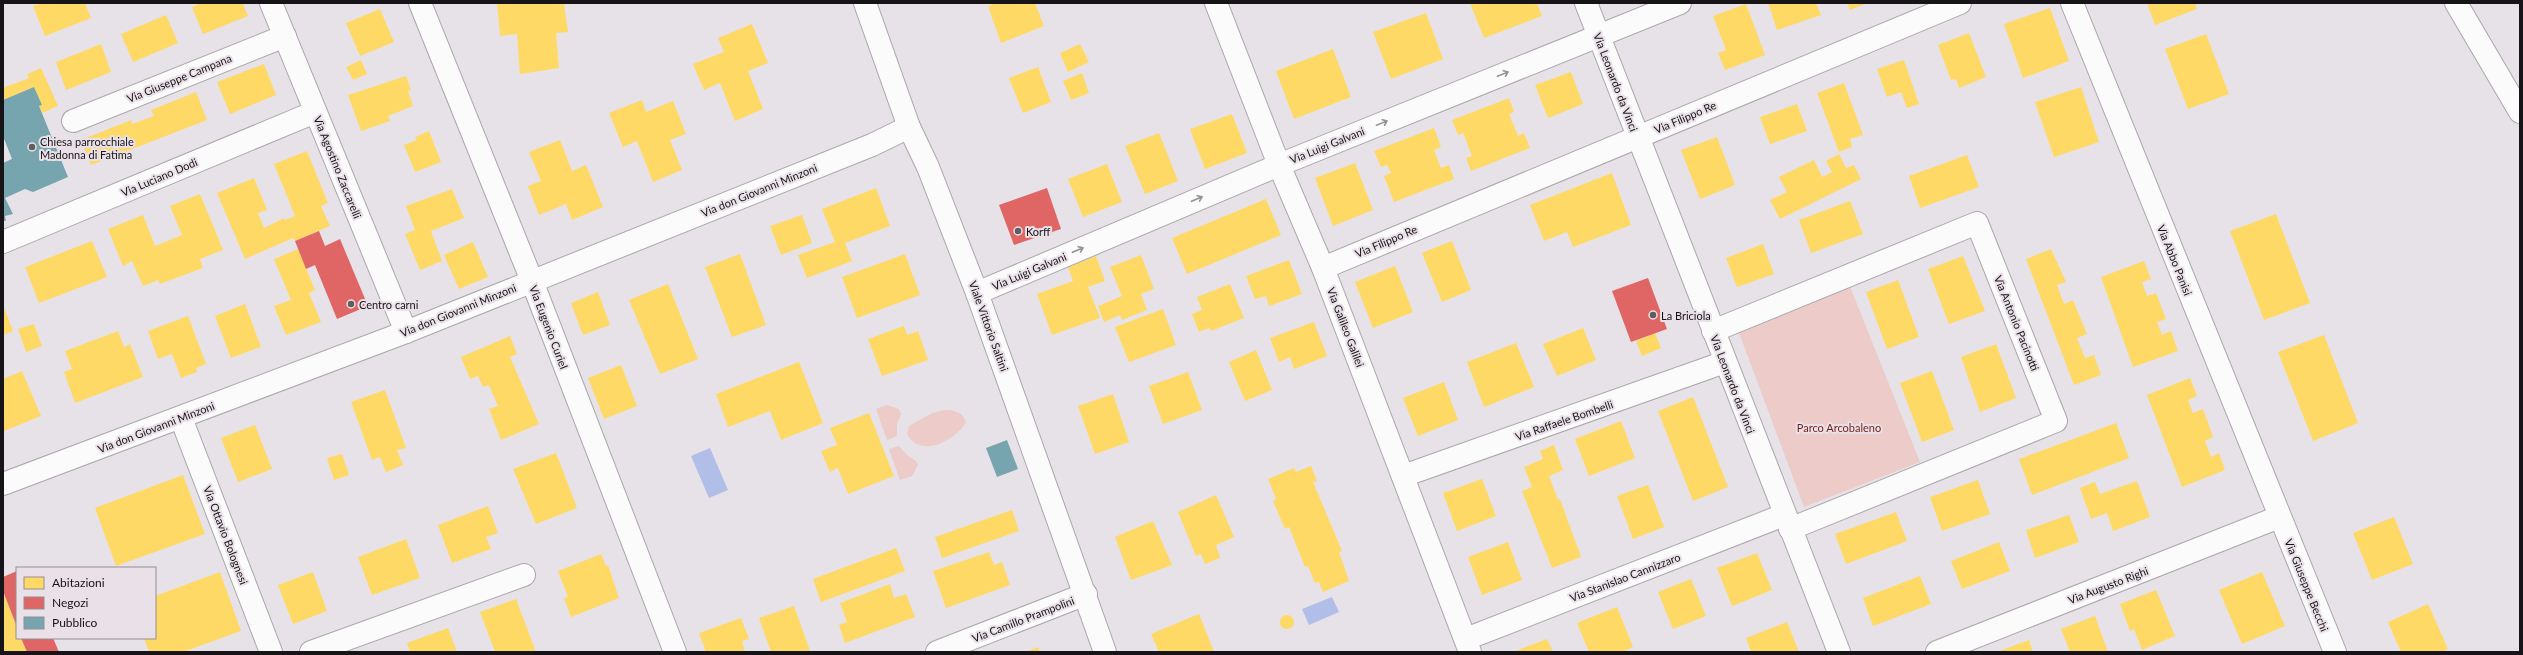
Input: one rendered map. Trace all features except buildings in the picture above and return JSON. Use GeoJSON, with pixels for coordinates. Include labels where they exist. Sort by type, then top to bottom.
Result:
{"type":"FeatureCollection","features":[{"type":"Feature","properties":{"kind":"street","name":"Via Agostino Zaccarelli"},"geometry":{"type":"LineString","coordinates":[[271,3],[406,332]]}},
{"type":"Feature","properties":{"kind":"street","name":"Via Eugenio Curiel"},"geometry":{"type":"LineString","coordinates":[[420,3],[532,281],[675,652]]}},
{"type":"Feature","properties":{"kind":"street","name":"Viale Vittorio Saltini"},"geometry":{"type":"LineString","coordinates":[[865,3],[909,127],[928,167],[978,293],[1086,594],[1105,652]]}},
{"type":"Feature","properties":{"kind":"street","name":"Via Galileo Galilei"},"geometry":{"type":"LineString","coordinates":[[1216,3],[1279,165],[1323,268],[1468,646]]}},
{"type":"Feature","properties":{"kind":"street","name":"Via Leonardo da Vinci"},"geometry":{"type":"LineString","coordinates":[[1586,3],[1787,522],[1839,652]]}},
{"type":"Feature","properties":{"kind":"street","name":"Via Luigi Galvani"},"geometry":{"type":"LineString","coordinates":[[978,293],[1279,165],[1680,3]]}},
{"type":"Feature","properties":{"kind":"street","name":"Via Filippo Re"},"geometry":{"type":"LineString","coordinates":[[1323,268],[1637,136],[1960,3]]}},
{"type":"Feature","properties":{"kind":"street","name":"Via Abbo Panisi"},"geometry":{"type":"LineString","coordinates":[[2072,3],[2279,517]]}},
{"type":"Feature","properties":{"kind":"street"},"geometry":{"type":"LineString","coordinates":[[2456,3],[2520,112]]}},
{"type":"Feature","properties":{"kind":"street","name":"Via Giuseppe Campana"},"geometry":{"type":"LineString","coordinates":[[73,121],[285,36]]}},
{"type":"Feature","properties":{"kind":"street","name":"Via Luciano Dodi"},"geometry":{"type":"LineString","coordinates":[[3,242],[315,112]]}},
{"type":"Feature","properties":{"kind":"street","name":"Via don Giovanni Minzoni"},"geometry":{"type":"LineString","coordinates":[[3,484],[406,332],[872,145],[909,127]]}},
{"type":"Feature","properties":{"kind":"street","name":"Via Antonio Pacinotti"},"geometry":{"type":"LineString","coordinates":[[1713,331],[1977,223],[2056,421],[1787,522]]}},
{"type":"Feature","properties":{"kind":"street","name":"Via Raffaele Bombelli"},"geometry":{"type":"LineString","coordinates":[[1403,476],[1725,362]]}},
{"type":"Feature","properties":{"kind":"street","name":"Via Ottavio Bolognesi"},"geometry":{"type":"LineString","coordinates":[[181,418],[271,652]]}},
{"type":"Feature","properties":{"kind":"street","name":"Via Augusto Righi"},"geometry":{"type":"LineString","coordinates":[[1937,652],[2279,517]]}},
{"type":"Feature","properties":{"kind":"street","name":"Via Giuseppe Becchi"},"geometry":{"type":"LineString","coordinates":[[2279,517],[2335,652]]}},
{"type":"Feature","properties":{"kind":"street","name":"Via Stanislao Cannizzaro"},"geometry":{"type":"LineString","coordinates":[[1468,646],[1787,522]]}},
{"type":"Feature","properties":{"kind":"street"},"geometry":{"type":"LineString","coordinates":[[311,652],[524,575]]}},
{"type":"Feature","properties":{"kind":"street","name":"Via Camillo Prampolini"},"geometry":{"type":"LineString","coordinates":[[937,652],[1086,594]]}},
{"type":"Feature","properties":{"kind":"green space","name":"Parco Arcobaleno"},"geometry":{"type":"Polygon","coordinates":[[[1847,279],[1920,462],[1804,507],[1735,322],[1847,279]]]}},
{"type":"Feature","properties":{"kind":"green space"},"geometry":{"type":"Polygon","coordinates":[[[887,405],[899,409],[901,414],[897,424],[897,436],[887,440],[876,409],[887,405]]]}},
{"type":"Feature","properties":{"kind":"green space"},"geometry":{"type":"Polygon","coordinates":[[[945,410],[955,411],[962,416],[966,422],[961,429],[946,441],[928,446],[920,445],[913,441],[907,434],[909,426],[932,413],[945,410]]]}},
{"type":"Feature","properties":{"kind":"green space"},"geometry":{"type":"Polygon","coordinates":[[[899,446],[907,455],[916,461],[918,465],[912,476],[900,480],[889,449],[899,446]]]}},
{"type":"Feature","properties":{"kind":"water"},"geometry":{"type":"Polygon","coordinates":[[[710,448],[728,490],[709,498],[691,456],[710,448]]]}},
{"type":"Feature","properties":{"kind":"water"},"geometry":{"type":"Polygon","coordinates":[[[1332,597],[1339,612],[1309,625],[1302,609],[1332,597]]]}},
{"type":"Feature","properties":{"kind":"place","name":"Chiesa parrocchiale Madonna di Fatima"},"geometry":{"type":"Point","coordinates":[32,147]}},
{"type":"Feature","properties":{"kind":"place","name":"Korff"},"geometry":{"type":"Point","coordinates":[1018,231]}},
{"type":"Feature","properties":{"kind":"place","name":"Centro carni"},"geometry":{"type":"Point","coordinates":[351,304]}},
{"type":"Feature","properties":{"kind":"place","name":"La Briciola"},"geometry":{"type":"Point","coordinates":[1653,315]}}]}
